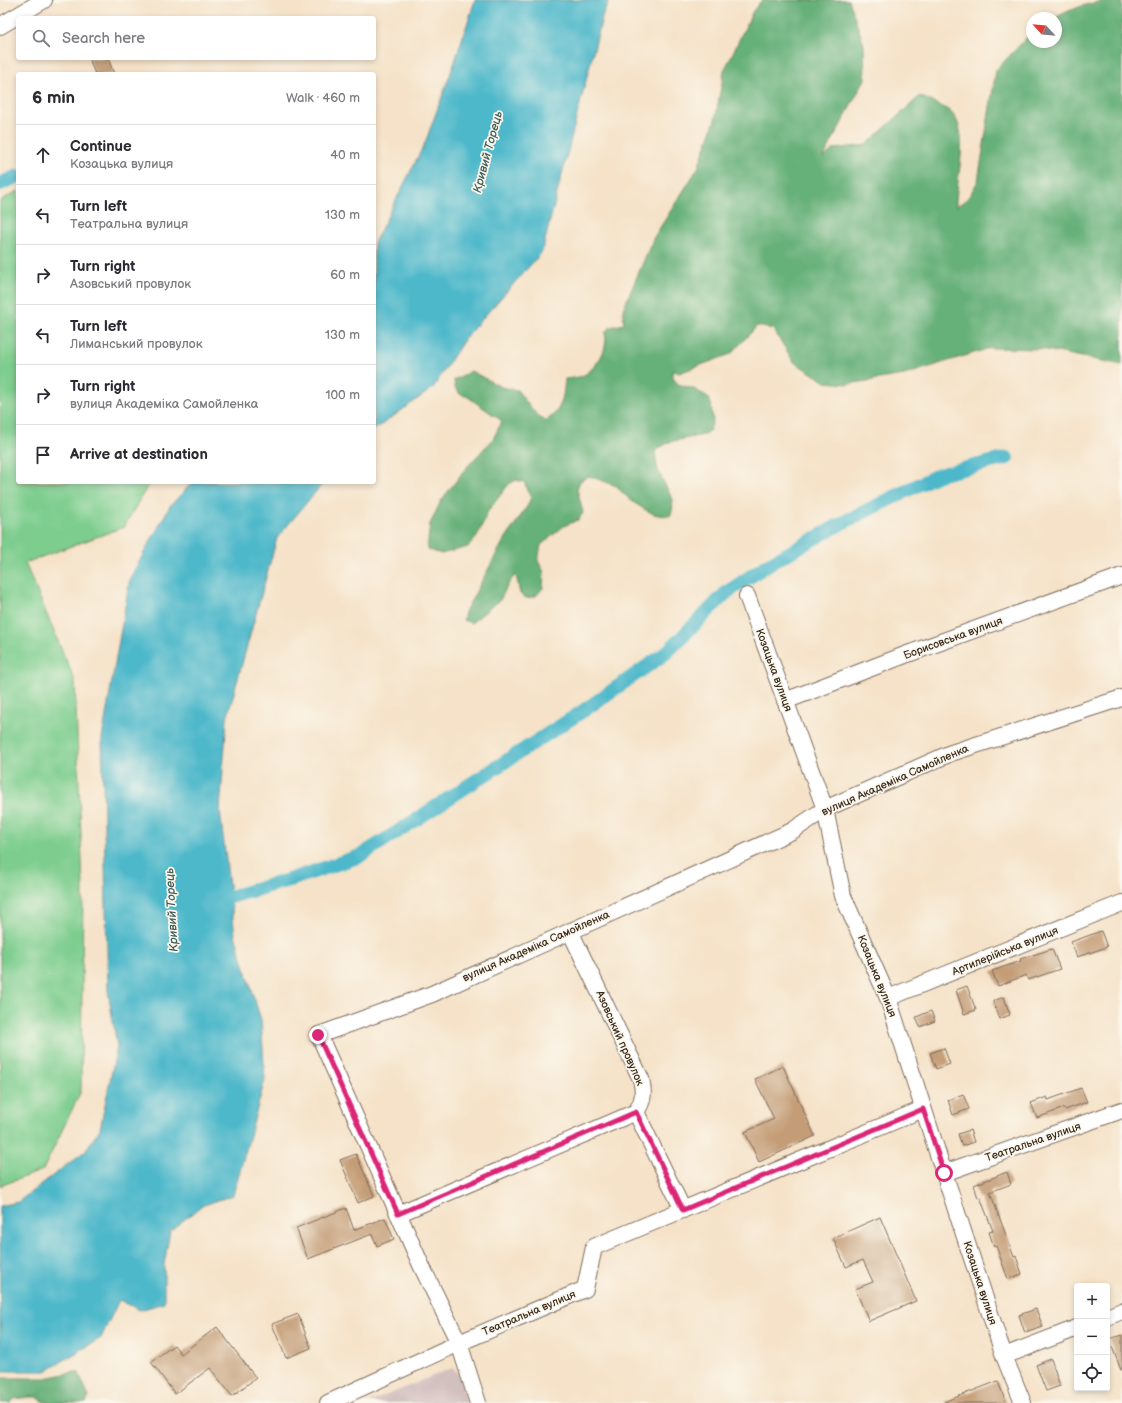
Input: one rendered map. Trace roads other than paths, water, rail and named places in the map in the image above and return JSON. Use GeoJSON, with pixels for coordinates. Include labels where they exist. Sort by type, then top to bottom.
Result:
{"type":"FeatureCollection","features":[{"type":"Feature","properties":{"kind":"street"},"geometry":{"type":"LineString","coordinates":[[17,16],[44,0]]}},
{"type":"Feature","properties":{"kind":"street"},"geometry":{"type":"LineString","coordinates":[[0,26],[16,17]]}},
{"type":"Feature","properties":{"kind":"street","name":"Борисовська вулиця"},"geometry":{"type":"LineString","coordinates":[[785,701],[913,652],[1122,576]]}},
{"type":"Feature","properties":{"kind":"street","name":"Козацька вулиця"},"geometry":{"type":"LineString","coordinates":[[747,596],[825,809],[843,896],[888,998],[1004,1356],[1023,1403]]}},
{"type":"Feature","properties":{"kind":"street","name":"вулиця Академіка Самойленка"},"geometry":{"type":"LineString","coordinates":[[478,1403],[459,1343],[421,1265],[318,1035],[432,994],[792,831],[825,809],[951,753],[1122,698]]}},
{"type":"Feature","properties":{"kind":"street","name":"Артилерійська вулиця"},"geometry":{"type":"LineString","coordinates":[[888,998],[1122,903]]}},
{"type":"Feature","properties":{"kind":"street","name":"Азовський провулок"},"geometry":{"type":"LineString","coordinates":[[570,931],[641,1078],[644,1092],[640,1106],[636,1112]]}},
{"type":"Feature","properties":{"kind":"street","name":"Театральна вулиця"},"geometry":{"type":"LineString","coordinates":[[328,1403],[459,1343],[585,1289],[594,1247],[923,1109]]}},
{"type":"Feature","properties":{"kind":"street","name":"Театральна вулиця"},"geometry":{"type":"LineString","coordinates":[[944,1173],[1122,1110]]}},
{"type":"Feature","properties":{"kind":"street"},"geometry":{"type":"LineString","coordinates":[[398,1214],[636,1112],[683,1210]]}},
{"type":"Feature","properties":{"kind":"street"},"geometry":{"type":"LineString","coordinates":[[1110,1316],[1122,1311]]}},
{"type":"Feature","properties":{"kind":"street"},"geometry":{"type":"LineString","coordinates":[[1004,1356],[1074,1329]]}},
{"type":"Feature","properties":{"kind":"water","name":"Кривий Торець"},"geometry":{"type":"Polygon","coordinates":[[[475,0],[609,0],[603,14],[542,252],[465,338],[433,388],[376,429],[376,239],[425,143],[454,64],[475,0]]]}},
{"type":"Feature","properties":{"kind":"water","name":"Кривий Торець"},"geometry":{"type":"Polygon","coordinates":[[[191,484],[322,484],[277,538],[227,718],[220,810],[235,935],[261,1020],[265,1079],[233,1195],[201,1206],[170,1231],[164,1265],[164,1303],[140,1310],[119,1300],[101,1338],[46,1371],[0,1371],[0,1206],[18,1202],[85,1151],[100,1129],[117,1046],[108,991],[102,738],[130,578],[170,506],[191,484]]]}},
{"type":"Feature","properties":{"kind":"waterway"},"geometry":{"type":"LineString","coordinates":[[0,184],[16,177]]}},
{"type":"Feature","properties":{"kind":"waterway"},"geometry":{"type":"LineString","coordinates":[[230,897],[292,879],[360,856],[583,711],[666,653],[726,593],[767,565],[848,520],[938,475],[1007,458]]}}]}
